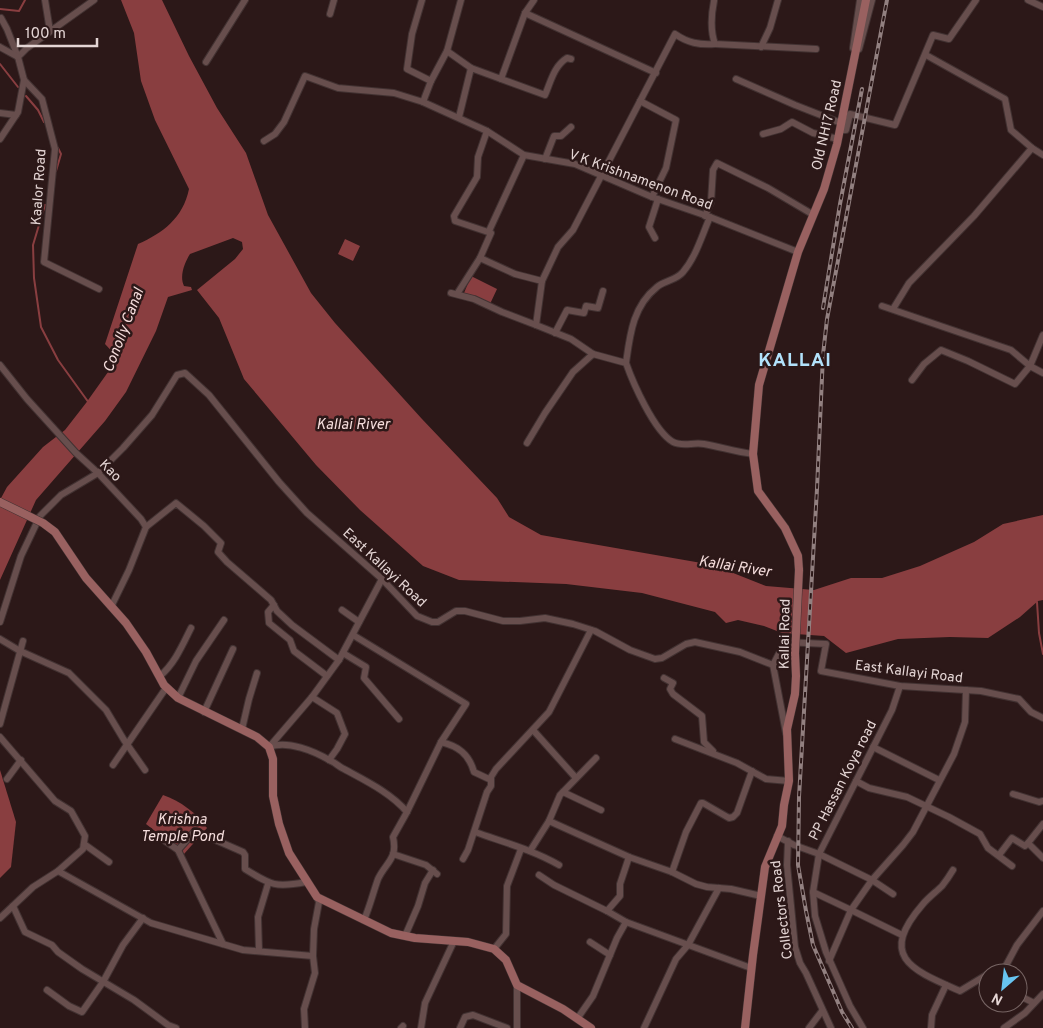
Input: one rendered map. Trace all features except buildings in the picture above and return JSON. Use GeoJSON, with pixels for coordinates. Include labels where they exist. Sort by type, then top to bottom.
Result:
{"type":"FeatureCollection","features":[{"type":"Feature","properties":{"kind":"main road","name":"Old NH17 Road"},"geometry":{"type":"LineString","coordinates":[[798,252],[824,188],[840,131],[866,0]]}},
{"type":"Feature","properties":{"kind":"main road","name":"Kallai Road"},"geometry":{"type":"LineString","coordinates":[[745,1028],[765,867],[782,826],[789,781],[787,729],[795,694],[799,570],[798,556],[786,528],[758,491],[754,454],[758,385],[798,252]]}},
{"type":"Feature","properties":{"kind":"main road"},"geometry":{"type":"LineString","coordinates":[[0,502],[42,520],[55,532],[86,578],[137,638],[166,688],[178,698],[257,737],[269,747],[273,759],[274,796],[279,824],[289,853],[317,897],[391,932],[415,938],[468,942],[494,949],[506,960],[517,985],[577,1019],[587,1027]]}},
{"type":"Feature","properties":{"kind":"street"},"geometry":{"type":"LineString","coordinates":[[45,0],[50,32]]}},
{"type":"Feature","properties":{"kind":"street"},"geometry":{"type":"LineString","coordinates":[[0,47],[18,57],[26,48],[94,0]]}},
{"type":"Feature","properties":{"kind":"street"},"geometry":{"type":"LineString","coordinates":[[206,62],[245,0]]}},
{"type":"Feature","properties":{"kind":"street"},"geometry":{"type":"LineString","coordinates":[[330,14],[334,0]]}},
{"type":"Feature","properties":{"kind":"street"},"geometry":{"type":"LineString","coordinates":[[422,0],[412,34],[407,69],[431,81]]}},
{"type":"Feature","properties":{"kind":"street"},"geometry":{"type":"LineString","coordinates":[[423,102],[431,81],[447,51],[461,0]]}},
{"type":"Feature","properties":{"kind":"street"},"geometry":{"type":"LineString","coordinates":[[501,79],[524,13],[534,0]]}},
{"type":"Feature","properties":{"kind":"street"},"geometry":{"type":"LineString","coordinates":[[761,47],[770,28],[778,0]]}},
{"type":"Feature","properties":{"kind":"street"},"geometry":{"type":"LineString","coordinates":[[851,69],[860,0]]}},
{"type":"Feature","properties":{"kind":"street"},"geometry":{"type":"LineString","coordinates":[[851,69],[855,63],[872,0]]}},
{"type":"Feature","properties":{"kind":"street"},"geometry":{"type":"LineString","coordinates":[[764,134],[781,129],[792,122],[813,133],[846,130],[850,114],[895,125],[933,35],[949,40],[976,0]]}},
{"type":"Feature","properties":{"kind":"street"},"geometry":{"type":"LineString","coordinates":[[1028,0],[1043,7]]}},
{"type":"Feature","properties":{"kind":"street"},"geometry":{"type":"LineString","coordinates":[[714,1],[711,14],[711,34],[714,44]]}},
{"type":"Feature","properties":{"kind":"street"},"geometry":{"type":"LineString","coordinates":[[524,13],[656,73]]}},
{"type":"Feature","properties":{"kind":"street","name":"Kaalor Road"},"geometry":{"type":"LineString","coordinates":[[1,18],[8,29],[24,80],[42,99],[55,149],[44,262],[99,289]]}},
{"type":"Feature","properties":{"kind":"street"},"geometry":{"type":"LineString","coordinates":[[536,325],[542,281],[558,247],[573,230],[675,34],[699,45],[714,44],[816,49]]}},
{"type":"Feature","properties":{"kind":"street"},"geometry":{"type":"LineString","coordinates":[[447,51],[470,68],[545,95],[560,63],[567,58],[571,60]]}},
{"type":"Feature","properties":{"kind":"street"},"geometry":{"type":"LineString","coordinates":[[926,55],[1005,99],[1011,130],[1043,155]]}},
{"type":"Feature","properties":{"kind":"street"},"geometry":{"type":"LineString","coordinates":[[459,117],[470,68]]}},
{"type":"Feature","properties":{"kind":"street","name":"V K Krishnamenon Road"},"geometry":{"type":"LineString","coordinates":[[264,141],[275,134],[284,122],[305,76],[338,88],[394,93],[423,102],[459,117],[487,131],[524,155],[575,164],[655,198],[798,252]]}},
{"type":"Feature","properties":{"kind":"street"},"geometry":{"type":"LineString","coordinates":[[736,79],[795,105],[840,131]]}},
{"type":"Feature","properties":{"kind":"street"},"geometry":{"type":"LineString","coordinates":[[0,139],[18,112],[24,80]]}},
{"type":"Feature","properties":{"kind":"street"},"geometry":{"type":"LineString","coordinates":[[640,101],[676,120],[666,168],[655,198],[649,228],[655,238]]}},
{"type":"Feature","properties":{"kind":"street"},"geometry":{"type":"LineString","coordinates":[[0,113],[16,115]]}},
{"type":"Feature","properties":{"kind":"street"},"geometry":{"type":"LineString","coordinates":[[545,159],[554,136],[561,136],[571,127]]}},
{"type":"Feature","properties":{"kind":"street"},"geometry":{"type":"LineString","coordinates":[[487,131],[478,157],[477,176],[454,216],[455,221],[491,232],[480,258],[454,293],[474,299],[571,339],[593,354],[626,363]]}},
{"type":"Feature","properties":{"kind":"street"},"geometry":{"type":"LineString","coordinates":[[893,309],[909,283],[974,216],[1032,148]]}},
{"type":"Feature","properties":{"kind":"street"},"geometry":{"type":"LineString","coordinates":[[488,231],[524,155]]}},
{"type":"Feature","properties":{"kind":"street"},"geometry":{"type":"LineString","coordinates":[[754,454],[734,452],[702,444],[682,445],[672,442],[658,428],[630,376],[626,363],[632,326],[642,302],[658,286],[682,274],[693,258],[711,202],[713,170],[716,163],[768,188],[812,214]]}},
{"type":"Feature","properties":{"kind":"street"},"geometry":{"type":"LineString","coordinates":[[480,258],[515,274],[542,281]]}},
{"type":"Feature","properties":{"kind":"street"},"geometry":{"type":"LineString","coordinates":[[555,333],[567,310],[584,313],[586,306],[598,308],[603,292]]}},
{"type":"Feature","properties":{"kind":"street"},"geometry":{"type":"LineString","coordinates":[[882,306],[1011,350],[1030,366],[1043,373]]}},
{"type":"Feature","properties":{"kind":"street"},"geometry":{"type":"LineString","coordinates":[[912,380],[924,364],[941,350],[1015,384],[1030,366],[1043,335]]}},
{"type":"Feature","properties":{"kind":"street"},"geometry":{"type":"LineString","coordinates":[[527,443],[573,372],[593,354]]}},
{"type":"Feature","properties":{"kind":"street","name":"Kao"},"geometry":{"type":"LineString","coordinates":[[0,365],[27,399],[76,453],[141,518],[146,528]]}},
{"type":"Feature","properties":{"kind":"street","name":"East Kallayi Road"},"geometry":{"type":"LineString","coordinates":[[0,622],[21,556],[42,520],[60,495],[98,473],[152,415],[177,375],[185,373],[209,395],[268,469],[307,513],[382,579],[417,616],[432,622],[438,622],[456,610],[503,621],[545,618],[591,630],[630,650],[655,659],[662,658],[686,644],[695,642],[740,652],[773,665],[786,642],[826,644],[821,671],[900,686],[981,691],[1019,699],[1031,712],[1043,718]]}},
{"type":"Feature","properties":{"kind":"street"},"geometry":{"type":"LineString","coordinates":[[111,606],[140,546],[146,528],[176,503],[221,543],[218,552],[271,600],[277,611],[292,625],[339,660]]}},
{"type":"Feature","properties":{"kind":"street"},"geometry":{"type":"LineString","coordinates":[[269,747],[312,697],[339,660],[382,579]]}},
{"type":"Feature","properties":{"kind":"street"},"geometry":{"type":"LineString","coordinates":[[274,605],[268,612],[269,623],[290,640],[294,650],[327,676]]}},
{"type":"Feature","properties":{"kind":"street"},"geometry":{"type":"LineString","coordinates":[[342,610],[359,622]]}},
{"type":"Feature","properties":{"kind":"street"},"geometry":{"type":"LineString","coordinates":[[178,698],[196,661],[224,620]]}},
{"type":"Feature","properties":{"kind":"street"},"geometry":{"type":"LineString","coordinates":[[160,676],[176,657],[191,628]]}},
{"type":"Feature","properties":{"kind":"street"},"geometry":{"type":"LineString","coordinates":[[463,859],[475,832],[496,769],[548,712],[591,630]]}},
{"type":"Feature","properties":{"kind":"street"},"geometry":{"type":"LineString","coordinates":[[353,635],[466,704],[440,742],[394,837],[396,847],[394,854],[381,874],[364,920]]}},
{"type":"Feature","properties":{"kind":"street"},"geometry":{"type":"LineString","coordinates":[[0,640],[69,673],[106,710],[145,770]]}},
{"type":"Feature","properties":{"kind":"street"},"geometry":{"type":"LineString","coordinates":[[0,724],[3,701],[23,641]]}},
{"type":"Feature","properties":{"kind":"street"},"geometry":{"type":"LineString","coordinates":[[204,712],[233,649]]}},
{"type":"Feature","properties":{"kind":"street"},"geometry":{"type":"LineString","coordinates":[[343,653],[366,667],[364,678],[377,696],[399,719]]}},
{"type":"Feature","properties":{"kind":"street"},"geometry":{"type":"LineString","coordinates":[[773,665],[788,740]]}},
{"type":"Feature","properties":{"kind":"street"},"geometry":{"type":"LineString","coordinates":[[242,729],[248,699],[257,672]]}},
{"type":"Feature","properties":{"kind":"street"},"geometry":{"type":"LineString","coordinates":[[664,678],[673,683],[670,689],[673,694],[702,716],[704,742],[716,754]]}},
{"type":"Feature","properties":{"kind":"street","name":"PP Hassan Koya road"},"geometry":{"type":"LineString","coordinates":[[863,1028],[850,1006],[829,961],[815,916],[813,892],[819,854],[892,710],[900,686]]}},
{"type":"Feature","properties":{"kind":"street"},"geometry":{"type":"LineString","coordinates":[[113,764],[166,688]]}},
{"type":"Feature","properties":{"kind":"street"},"geometry":{"type":"LineString","coordinates":[[829,961],[851,910],[872,880],[908,839],[954,754],[964,722],[966,690]]}},
{"type":"Feature","properties":{"kind":"street"},"geometry":{"type":"LineString","coordinates":[[312,697],[337,713],[345,734],[338,749],[329,760]]}},
{"type":"Feature","properties":{"kind":"street"},"geometry":{"type":"LineString","coordinates":[[533,730],[576,778]]}},
{"type":"Feature","properties":{"kind":"street"},"geometry":{"type":"LineString","coordinates":[[0,737],[55,801],[71,811],[85,836],[83,849],[58,871],[33,887],[0,918]]}},
{"type":"Feature","properties":{"kind":"street"},"geometry":{"type":"LineString","coordinates":[[675,739],[716,754],[766,779],[789,781]]}},
{"type":"Feature","properties":{"kind":"street"},"geometry":{"type":"LineString","coordinates":[[440,742],[452,745],[463,751],[471,762],[474,772],[491,780]]}},
{"type":"Feature","properties":{"kind":"street"},"geometry":{"type":"LineString","coordinates":[[269,747],[279,744],[295,747],[329,760],[376,787],[407,812]]}},
{"type":"Feature","properties":{"kind":"street"},"geometry":{"type":"LineString","coordinates":[[873,747],[940,780]]}},
{"type":"Feature","properties":{"kind":"street"},"geometry":{"type":"LineString","coordinates":[[530,851],[549,821],[560,795],[596,758]]}},
{"type":"Feature","properties":{"kind":"street"},"geometry":{"type":"LineString","coordinates":[[7,779],[21,760]]}},
{"type":"Feature","properties":{"kind":"street"},"geometry":{"type":"LineString","coordinates":[[672,872],[686,832],[701,804],[703,803],[729,818],[733,816],[737,813],[752,771]]}},
{"type":"Feature","properties":{"kind":"street"},"geometry":{"type":"LineString","coordinates":[[856,782],[869,788],[907,798],[980,834],[988,848],[1012,866]]}},
{"type":"Feature","properties":{"kind":"street"},"geometry":{"type":"LineString","coordinates":[[563,792],[601,810]]}},
{"type":"Feature","properties":{"kind":"street"},"geometry":{"type":"LineString","coordinates":[[1013,794],[1039,802],[1043,801]]}},
{"type":"Feature","properties":{"kind":"street"},"geometry":{"type":"LineString","coordinates":[[549,821],[629,857],[672,872],[696,884],[761,896]]}},
{"type":"Feature","properties":{"kind":"street"},"geometry":{"type":"LineString","coordinates":[[999,855],[1012,838],[1025,846],[1043,824]]}},
{"type":"Feature","properties":{"kind":"street"},"geometry":{"type":"LineString","coordinates":[[178,850],[195,831],[243,852],[245,855],[245,869],[268,884],[289,886],[306,882]]}},
{"type":"Feature","properties":{"kind":"street"},"geometry":{"type":"LineString","coordinates":[[475,832],[530,851],[559,865]]}},
{"type":"Feature","properties":{"kind":"street"},"geometry":{"type":"LineString","coordinates":[[158,836],[178,850],[223,944]]}},
{"type":"Feature","properties":{"kind":"street"},"geometry":{"type":"LineString","coordinates":[[777,836],[872,880],[894,894]]}},
{"type":"Feature","properties":{"kind":"street","name":"Collectors Road"},"geometry":{"type":"LineString","coordinates":[[788,841],[787,865],[796,947],[800,963],[831,1028]]}},
{"type":"Feature","properties":{"kind":"street"},"geometry":{"type":"LineString","coordinates":[[1028,843],[1043,858]]}},
{"type":"Feature","properties":{"kind":"street"},"geometry":{"type":"LineString","coordinates":[[84,844],[109,862]]}},
{"type":"Feature","properties":{"kind":"street"},"geometry":{"type":"LineString","coordinates":[[494,949],[506,934],[507,886],[521,849]]}},
{"type":"Feature","properties":{"kind":"street"},"geometry":{"type":"LineString","coordinates":[[394,854],[417,861],[435,872],[425,883],[418,906],[405,936]]}},
{"type":"Feature","properties":{"kind":"street"},"geometry":{"type":"LineString","coordinates":[[607,911],[620,896],[620,884],[629,857]]}},
{"type":"Feature","properties":{"kind":"street"},"geometry":{"type":"LineString","coordinates":[[953,870],[942,886],[922,904],[902,935],[901,949],[903,956],[910,965],[946,985],[963,991],[978,980]]}},
{"type":"Feature","properties":{"kind":"street"},"geometry":{"type":"LineString","coordinates":[[58,871],[151,923],[243,950],[313,956]]}},
{"type":"Feature","properties":{"kind":"street"},"geometry":{"type":"LineString","coordinates":[[539,875],[554,886],[626,922],[751,968]]}},
{"type":"Feature","properties":{"kind":"street"},"geometry":{"type":"LineString","coordinates":[[259,951],[258,917],[268,884]]}},
{"type":"Feature","properties":{"kind":"street"},"geometry":{"type":"LineString","coordinates":[[644,1028],[676,959],[688,945],[718,888]]}},
{"type":"Feature","properties":{"kind":"street"},"geometry":{"type":"LineString","coordinates":[[813,892],[902,935]]}},
{"type":"Feature","properties":{"kind":"street"},"geometry":{"type":"LineString","coordinates":[[305,1028],[304,1009],[315,973],[313,956],[314,929],[319,902],[317,897]]}},
{"type":"Feature","properties":{"kind":"street"},"geometry":{"type":"LineString","coordinates":[[13,906],[25,932],[52,945],[58,952],[134,1000],[168,1025],[176,1028]]}},
{"type":"Feature","properties":{"kind":"street"},"geometry":{"type":"LineString","coordinates":[[1007,963],[1017,945],[1043,911]]}},
{"type":"Feature","properties":{"kind":"street"},"geometry":{"type":"LineString","coordinates":[[47,990],[69,1006],[82,1012],[103,982],[123,945],[143,918]]}},
{"type":"Feature","properties":{"kind":"street"},"geometry":{"type":"LineString","coordinates":[[577,1019],[593,996],[626,922]]}},
{"type":"Feature","properties":{"kind":"street"},"geometry":{"type":"LineString","coordinates":[[421,1028],[425,1004],[454,941]]}},
{"type":"Feature","properties":{"kind":"street"},"geometry":{"type":"LineString","coordinates":[[590,942],[610,955]]}},
{"type":"Feature","properties":{"kind":"street"},"geometry":{"type":"LineString","coordinates":[[517,985],[517,1028]]}},
{"type":"Feature","properties":{"kind":"street"},"geometry":{"type":"LineString","coordinates":[[931,1028],[932,1015],[946,985]]}},
{"type":"Feature","properties":{"kind":"street"},"geometry":{"type":"LineString","coordinates":[[1004,1028],[1026,1013],[1043,994]]}},
{"type":"Feature","properties":{"kind":"street"},"geometry":{"type":"LineString","coordinates":[[1028,1000],[1034,1003]]}},
{"type":"Feature","properties":{"kind":"street"},"geometry":{"type":"LineString","coordinates":[[809,1028],[822,1011]]}},
{"type":"Feature","properties":{"kind":"street"},"geometry":{"type":"LineString","coordinates":[[460,1028],[465,1016],[473,1015],[507,1028]]}},
{"type":"Feature","properties":{"kind":"water","name":"Kallai River"},"geometry":{"type":"Polygon","coordinates":[[[121,0],[162,0],[217,108],[246,153],[268,215],[311,293],[335,323],[422,419],[497,498],[509,517],[541,535],[713,565],[766,586],[814,590],[851,578],[882,578],[920,566],[974,542],[1003,524],[1043,515],[1043,600],[1038,601],[1020,617],[988,638],[898,639],[846,653],[824,636],[782,633],[764,626],[738,620],[726,623],[715,612],[642,593],[566,584],[459,580],[423,566],[360,510],[316,465],[244,379],[219,318],[197,290],[235,259],[243,249],[242,242],[233,238],[190,254],[182,278],[184,286],[191,287],[192,290],[168,297],[156,331],[126,392],[105,421],[36,500],[0,580],[0,500],[7,487],[43,447],[65,430],[118,358],[105,344],[138,244],[156,235],[171,223],[182,208],[189,189],[155,120],[141,81],[134,33],[121,0]]]}},
{"type":"Feature","properties":{"kind":"water"},"geometry":{"type":"Polygon","coordinates":[[[345,239],[360,246],[353,261],[338,254],[345,239]]]}},
{"type":"Feature","properties":{"kind":"water"},"geometry":{"type":"Polygon","coordinates":[[[471,276],[497,289],[490,304],[464,293],[471,276]]]}},
{"type":"Feature","properties":{"kind":"water"},"geometry":{"type":"Polygon","coordinates":[[[0,770],[16,822],[11,867],[0,878],[0,770]]]}},
{"type":"Feature","properties":{"kind":"water","name":"Krishna Temple Pond"},"geometry":{"type":"Polygon","coordinates":[[[163,795],[188,808],[207,828],[184,854],[146,824],[163,795]]]}},
{"type":"Feature","properties":{"kind":"waterway"},"geometry":{"type":"LineString","coordinates":[[0,9],[19,11],[25,0]]}},
{"type":"Feature","properties":{"kind":"waterway"},"geometry":{"type":"LineString","coordinates":[[0,64],[18,87]]}},
{"type":"Feature","properties":{"kind":"waterway"},"geometry":{"type":"LineString","coordinates":[[26,96],[38,110],[44,122]]}},
{"type":"Feature","properties":{"kind":"waterway"},"geometry":{"type":"LineString","coordinates":[[56,171],[61,154],[58,148]]}},
{"type":"Feature","properties":{"kind":"waterway"},"geometry":{"type":"LineString","coordinates":[[45,205],[33,245],[34,278],[41,327],[58,360],[89,403]]}},
{"type":"Feature","properties":{"kind":"waterway"},"geometry":{"type":"LineString","coordinates":[[1037,602],[1039,633],[1043,654]]}},
{"type":"Feature","properties":{"kind":"railway"},"geometry":{"type":"LineString","coordinates":[[852,1028],[842,1012],[813,945],[798,865],[799,797],[823,355],[827,319],[887,0]]}},
{"type":"Feature","properties":{"kind":"railway"},"geometry":{"type":"LineString","coordinates":[[823,308],[862,89]]}},
{"type":"Feature","properties":{"kind":"district","name":"KALLAI"},"geometry":{"type":"Point","coordinates":[795,359]}},
{"type":"Feature","properties":{"kind":"water label","name":"Conolly Canal"},"geometry":{"type":"Point","coordinates":[123,330]}}]}
